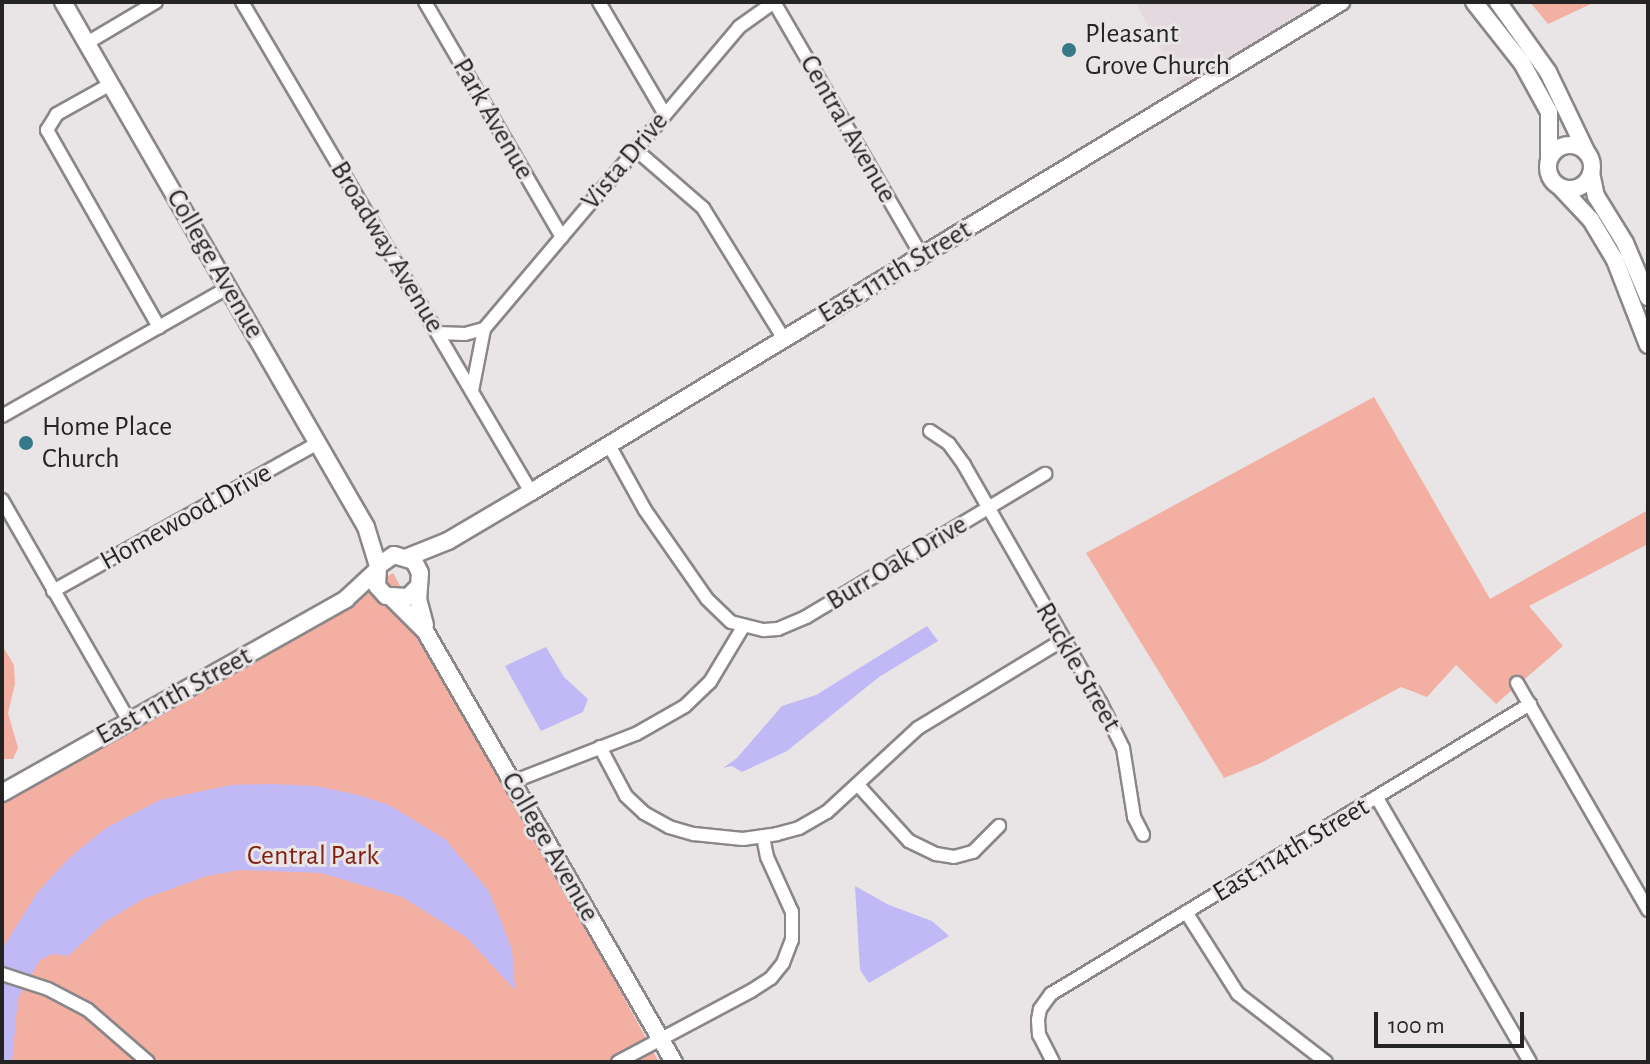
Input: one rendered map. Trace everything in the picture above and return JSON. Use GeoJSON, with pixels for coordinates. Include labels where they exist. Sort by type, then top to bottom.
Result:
{"type":"FeatureCollection","features":[{"type":"Feature","properties":{"kind":"main road","name":"College Avenue"},"geometry":{"type":"LineString","coordinates":[[63,2],[366,527],[377,569]]}},
{"type":"Feature","properties":{"kind":"main road","name":"East 111th Street"},"geometry":{"type":"LineString","coordinates":[[404,556],[448,541],[531,492],[1341,2]]}},
{"type":"Feature","properties":{"kind":"main road"},"geometry":{"type":"LineString","coordinates":[[1474,2],[1522,63],[1549,112],[1549,176],[1591,220],[1615,260],[1648,345]]}},
{"type":"Feature","properties":{"kind":"main road"},"geometry":{"type":"LineString","coordinates":[[1498,2],[1548,72],[1592,162],[1596,196],[1625,243],[1648,297]]}},
{"type":"Feature","properties":{"kind":"main road"},"geometry":{"type":"LineString","coordinates":[[1549,158],[1563,145],[1578,146],[1587,153]]}},
{"type":"Feature","properties":{"kind":"main road"},"geometry":{"type":"LineString","coordinates":[[1561,188],[1579,187],[1591,173]]}},
{"type":"Feature","properties":{"kind":"main road","name":"College Avenue"},"geometry":{"type":"LineString","coordinates":[[366,527],[404,556]]}},
{"type":"Feature","properties":{"kind":"main road","name":"East 111th Street"},"geometry":{"type":"LineString","coordinates":[[419,583],[448,541]]}},
{"type":"Feature","properties":{"kind":"main road"},"geometry":{"type":"LineString","coordinates":[[404,556],[418,566],[419,583],[408,597],[390,598],[377,586],[377,569],[388,557],[404,556]]}},
{"type":"Feature","properties":{"kind":"main road","name":"East 111th Street"},"geometry":{"type":"LineString","coordinates":[[2,793],[346,599],[377,569]]}},
{"type":"Feature","properties":{"kind":"main road","name":"College Avenue"},"geometry":{"type":"LineString","coordinates":[[419,583],[425,631]]}},
{"type":"Feature","properties":{"kind":"main road","name":"East 111th Street"},"geometry":{"type":"LineString","coordinates":[[346,599],[373,594],[390,598]]}},
{"type":"Feature","properties":{"kind":"main road","name":"College Avenue"},"geometry":{"type":"LineString","coordinates":[[390,598],[425,631],[674,1062]]}},
{"type":"Feature","properties":{"kind":"street"},"geometry":{"type":"LineString","coordinates":[[87,43],[156,2]]}},
{"type":"Feature","properties":{"kind":"street","name":"Broadway Avenue"},"geometry":{"type":"LineString","coordinates":[[242,2],[531,492]]}},
{"type":"Feature","properties":{"kind":"street","name":"Park Avenue"},"geometry":{"type":"LineString","coordinates":[[425,2],[562,237]]}},
{"type":"Feature","properties":{"kind":"street"},"geometry":{"type":"LineString","coordinates":[[599,2],[664,113]]}},
{"type":"Feature","properties":{"kind":"street","name":"Vista Drive"},"geometry":{"type":"LineString","coordinates":[[472,391],[484,329],[745,21],[774,2]]}},
{"type":"Feature","properties":{"kind":"street","name":"Central Avenue"},"geometry":{"type":"LineString","coordinates":[[774,2],[922,256]]}},
{"type":"Feature","properties":{"kind":"street"},"geometry":{"type":"LineString","coordinates":[[109,85],[54,117],[47,130],[159,327]]}},
{"type":"Feature","properties":{"kind":"street"},"geometry":{"type":"LineString","coordinates":[[635,149],[703,208],[784,339]]}},
{"type":"Feature","properties":{"kind":"street"},"geometry":{"type":"LineString","coordinates":[[2,416],[229,287]]}},
{"type":"Feature","properties":{"kind":"street"},"geometry":{"type":"LineString","coordinates":[[438,333],[465,334],[484,329]]}},
{"type":"Feature","properties":{"kind":"street","name":"Ruckle Street"},"geometry":{"type":"LineString","coordinates":[[930,431],[956,453],[1123,748],[1134,817],[1143,835]]}},
{"type":"Feature","properties":{"kind":"street","name":"Homewood Drive"},"geometry":{"type":"LineString","coordinates":[[53,591],[318,443]]}},
{"type":"Feature","properties":{"kind":"street"},"geometry":{"type":"LineString","coordinates":[[512,782],[655,725],[685,706],[710,682],[743,627],[723,615],[707,599],[645,510],[609,445]]}},
{"type":"Feature","properties":{"kind":"street","name":"Burr Oak Drive"},"geometry":{"type":"LineString","coordinates":[[743,627],[764,630],[792,624],[1045,474]]}},
{"type":"Feature","properties":{"kind":"street"},"geometry":{"type":"LineString","coordinates":[[2,500],[129,721]]}},
{"type":"Feature","properties":{"kind":"street"},"geometry":{"type":"LineString","coordinates":[[600,747],[626,796],[656,820],[694,834],[763,837],[815,819],[932,718],[1063,640]]}},
{"type":"Feature","properties":{"kind":"street"},"geometry":{"type":"LineString","coordinates":[[1517,683],[1648,910]]}},
{"type":"Feature","properties":{"kind":"street","name":"East 114th Street"},"geometry":{"type":"LineString","coordinates":[[1053,1062],[1039,1035],[1038,1020],[1040,1009],[1051,994],[1530,704]]}},
{"type":"Feature","properties":{"kind":"street"},"geometry":{"type":"LineString","coordinates":[[858,785],[909,841],[939,855],[954,857],[973,852],[999,826]]}},
{"type":"Feature","properties":{"kind":"street"},"geometry":{"type":"LineString","coordinates":[[1377,798],[1530,1062]]}},
{"type":"Feature","properties":{"kind":"street"},"geometry":{"type":"LineString","coordinates":[[618,1062],[763,984],[778,971],[787,955],[794,930],[792,912],[767,857],[763,837]]}},
{"type":"Feature","properties":{"kind":"street"},"geometry":{"type":"LineString","coordinates":[[1186,912],[1238,994],[1326,1062]]}},
{"type":"Feature","properties":{"kind":"street"},"geometry":{"type":"LineString","coordinates":[[2,974],[55,992],[107,1024],[148,1062]]}},
{"type":"Feature","properties":{"kind":"shaded area"},"geometry":{"type":"Polygon","coordinates":[[[1135,2],[1329,2],[1184,90],[1135,2]]]}},
{"type":"Feature","properties":{"kind":"shaded area"},"geometry":{"type":"Polygon","coordinates":[[[927,626],[938,641],[879,677],[787,751],[742,772],[732,766],[723,768],[737,758],[782,706],[816,695],[927,626]]]}},
{"type":"Feature","properties":{"kind":"shaded area"},"geometry":{"type":"Polygon","coordinates":[[[546,647],[564,677],[588,699],[583,712],[541,731],[505,666],[546,647]]]}},
{"type":"Feature","properties":{"kind":"shaded area"},"geometry":{"type":"Polygon","coordinates":[[[231,785],[316,786],[358,795],[389,805],[445,839],[489,891],[512,949],[515,990],[466,937],[402,897],[321,873],[240,870],[207,876],[143,899],[105,922],[68,956],[53,954],[40,960],[18,998],[12,1062],[2,1062],[2,949],[37,893],[69,858],[106,828],[160,800],[231,785]]]}},
{"type":"Feature","properties":{"kind":"shaded area"},"geometry":{"type":"Polygon","coordinates":[[[855,886],[889,905],[932,921],[949,936],[869,983],[860,970],[855,886]]]}},
{"type":"Feature","properties":{"kind":"green space"},"geometry":{"type":"Polygon","coordinates":[[[1530,2],[1595,2],[1548,24],[1530,2]]]}},
{"type":"Feature","properties":{"kind":"green space"},"geometry":{"type":"Polygon","coordinates":[[[1374,397],[1490,599],[1648,510],[1648,544],[1529,606],[1563,646],[1496,704],[1456,665],[1427,697],[1401,687],[1261,763],[1224,778],[1086,553],[1374,397]]]}},
{"type":"Feature","properties":{"kind":"green space","name":"Central Park"},"geometry":{"type":"Polygon","coordinates":[[[393,573],[659,1062],[2,1062],[2,796],[393,573]]]}},
{"type":"Feature","properties":{"kind":"green space"},"geometry":{"type":"Polygon","coordinates":[[[2,645],[14,665],[15,684],[8,713],[18,748],[13,759],[2,759],[2,645]]]}},
{"type":"Feature","properties":{"kind":"place","name":"Pleasant Grove Church"},"geometry":{"type":"Point","coordinates":[1069,50]}},
{"type":"Feature","properties":{"kind":"place","name":"Home Place Church"},"geometry":{"type":"Point","coordinates":[26,443]}}]}
